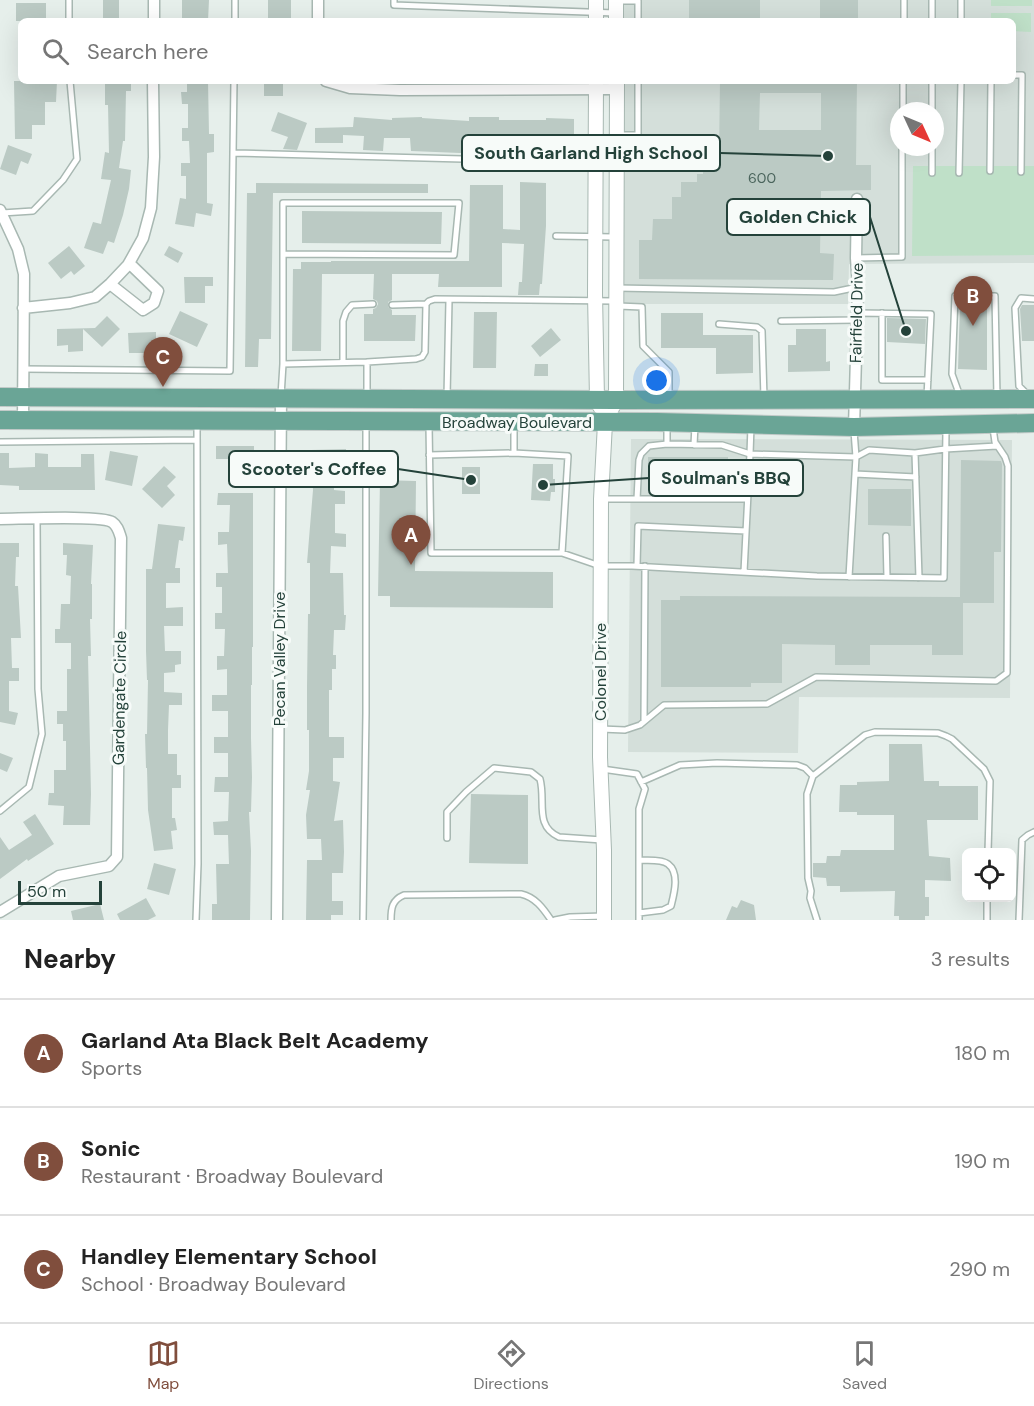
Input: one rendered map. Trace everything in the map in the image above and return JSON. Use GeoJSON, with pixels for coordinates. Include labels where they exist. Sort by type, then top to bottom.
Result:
{"type":"FeatureCollection","features":[{"type":"Feature","properties":{"kind":"main road","name":"Broadway Boulevard"},"geometry":{"type":"LineString","coordinates":[[0,397],[616,400],[1033,399]]}},
{"type":"Feature","properties":{"kind":"main road"},"geometry":{"type":"LineString","coordinates":[[437,422],[447,399]]}},
{"type":"Feature","properties":{"kind":"main road"},"geometry":{"type":"LineString","coordinates":[[751,425],[758,399]]}},
{"type":"Feature","properties":{"kind":"main road"},"geometry":{"type":"LineString","coordinates":[[1032,423],[1033,399]]}},
{"type":"Feature","properties":{"kind":"main road","name":"Broadway Boulevard"},"geometry":{"type":"LineString","coordinates":[[0,420],[695,423],[854,428],[1032,423]]}},
{"type":"Feature","properties":{"kind":"street"},"geometry":{"type":"LineString","coordinates":[[154,0],[154,18]]}},
{"type":"Feature","properties":{"kind":"street"},"geometry":{"type":"LineString","coordinates":[[318,0],[318,18]]}},
{"type":"Feature","properties":{"kind":"street"},"geometry":{"type":"LineString","coordinates":[[24,308],[70,303],[95,297],[111,284],[129,263],[143,238],[151,208],[153,84]]}},
{"type":"Feature","properties":{"kind":"street"},"geometry":{"type":"LineString","coordinates":[[336,84],[350,88],[400,90],[617,85]]}},
{"type":"Feature","properties":{"kind":"street","name":"Colonel Drive"},"geometry":{"type":"LineString","coordinates":[[596,85],[597,399],[605,423],[600,566],[600,729],[604,918]]}},
{"type":"Feature","properties":{"kind":"street","name":"Colonel Drive"},"geometry":{"type":"LineString","coordinates":[[605,423],[616,400],[617,85]]}},
{"type":"Feature","properties":{"kind":"street","name":"Fairfield Drive"},"geometry":{"type":"LineString","coordinates":[[854,428],[858,287],[857,199]]}},
{"type":"Feature","properties":{"kind":"street"},"geometry":{"type":"LineString","coordinates":[[1,212],[18,249],[24,274],[23,420]]}},
{"type":"Feature","properties":{"kind":"street"},"geometry":{"type":"LineString","coordinates":[[111,284],[142,310],[154,303],[158,291],[129,263]]}},
{"type":"Feature","properties":{"kind":"street","name":"Pecan Valley Drive"},"geometry":{"type":"LineString","coordinates":[[277,920],[281,398]]}},
{"type":"Feature","properties":{"kind":"street","name":"Gardengate Circle"},"geometry":{"type":"LineString","coordinates":[[0,519],[84,518],[110,521],[118,527],[121,538],[117,857],[109,866],[59,876],[0,912]]}},
{"type":"Feature","properties":{"kind":"lane"},"geometry":{"type":"LineString","coordinates":[[69,0],[69,18]]}},
{"type":"Feature","properties":{"kind":"lane"},"geometry":{"type":"LineString","coordinates":[[235,0],[235,18]]}},
{"type":"Feature","properties":{"kind":"lane"},"geometry":{"type":"LineString","coordinates":[[394,0],[394,5],[596,11],[616,9],[638,1],[638,18]]}},
{"type":"Feature","properties":{"kind":"lane"},"geometry":{"type":"LineString","coordinates":[[904,0],[904,18]]}},
{"type":"Feature","properties":{"kind":"lane"},"geometry":{"type":"LineString","coordinates":[[932,0],[932,18]]}},
{"type":"Feature","properties":{"kind":"lane"},"geometry":{"type":"LineString","coordinates":[[961,18],[962,0]]}},
{"type":"Feature","properties":{"kind":"lane"},"geometry":{"type":"LineString","coordinates":[[1016,75],[1022,75],[1021,172]]}},
{"type":"Feature","properties":{"kind":"lane"},"geometry":{"type":"LineString","coordinates":[[1,212],[33,211],[63,180],[76,159],[70,84]]}},
{"type":"Feature","properties":{"kind":"lane"},"geometry":{"type":"LineString","coordinates":[[23,369],[230,371],[234,84]]}},
{"type":"Feature","properties":{"kind":"lane"},"geometry":{"type":"LineString","coordinates":[[616,135],[638,135],[638,84]]}},
{"type":"Feature","properties":{"kind":"lane"},"geometry":{"type":"LineString","coordinates":[[903,84],[903,102]]}},
{"type":"Feature","properties":{"kind":"lane"},"geometry":{"type":"LineString","coordinates":[[932,84],[932,102]]}},
{"type":"Feature","properties":{"kind":"lane"},"geometry":{"type":"LineString","coordinates":[[959,173],[960,84]]}},
{"type":"Feature","properties":{"kind":"lane"},"geometry":{"type":"LineString","coordinates":[[990,171],[991,84]]}},
{"type":"Feature","properties":{"kind":"lane"},"geometry":{"type":"LineString","coordinates":[[234,153],[616,163]]}},
{"type":"Feature","properties":{"kind":"lane"},"geometry":{"type":"LineString","coordinates":[[856,258],[902,257],[903,156]]}},
{"type":"Feature","properties":{"kind":"lane"},"geometry":{"type":"LineString","coordinates":[[932,156],[932,173]]}},
{"type":"Feature","properties":{"kind":"lane"},"geometry":{"type":"LineString","coordinates":[[281,398],[283,364],[283,254],[284,203],[459,203],[454,255],[283,254]]}},
{"type":"Feature","properties":{"kind":"lane"},"geometry":{"type":"LineString","coordinates":[[556,236],[616,237]]}},
{"type":"Feature","properties":{"kind":"lane"},"geometry":{"type":"LineString","coordinates":[[392,305],[426,304],[435,299],[595,302],[616,298],[834,292],[858,287]]}},
{"type":"Feature","properties":{"kind":"lane"},"geometry":{"type":"LineString","coordinates":[[961,399],[952,374],[955,296],[995,296],[997,399]]}},
{"type":"Feature","properties":{"kind":"lane"},"geometry":{"type":"LineString","coordinates":[[616,298],[642,307],[643,346],[669,372],[669,399]]}},
{"type":"Feature","properties":{"kind":"lane"},"geometry":{"type":"LineString","coordinates":[[1033,399],[1019,386],[1016,308],[1021,298],[1034,299]]}},
{"type":"Feature","properties":{"kind":"lane"},"geometry":{"type":"LineString","coordinates":[[447,399],[449,300]]}},
{"type":"Feature","properties":{"kind":"lane"},"geometry":{"type":"LineString","coordinates":[[343,362],[343,321],[346,312],[352,305],[373,304]]}},
{"type":"Feature","properties":{"kind":"lane"},"geometry":{"type":"LineString","coordinates":[[283,364],[367,362],[422,357],[426,304]]}},
{"type":"Feature","properties":{"kind":"lane"},"geometry":{"type":"LineString","coordinates":[[882,313],[882,380],[928,380]]}},
{"type":"Feature","properties":{"kind":"lane"},"geometry":{"type":"LineString","coordinates":[[781,321],[882,313],[931,314],[927,399]]}},
{"type":"Feature","properties":{"kind":"lane"},"geometry":{"type":"LineString","coordinates":[[719,324],[757,327],[762,330],[758,399]]}},
{"type":"Feature","properties":{"kind":"lane"},"geometry":{"type":"LineString","coordinates":[[367,362],[367,398]]}},
{"type":"Feature","properties":{"kind":"lane"},"geometry":{"type":"LineString","coordinates":[[896,380],[896,399]]}},
{"type":"Feature","properties":{"kind":"lane"},"geometry":{"type":"LineString","coordinates":[[196,920],[198,864],[197,421]]}},
{"type":"Feature","properties":{"kind":"lane"},"geometry":{"type":"LineString","coordinates":[[363,920],[367,690],[366,422]]}},
{"type":"Feature","properties":{"kind":"lane"},"geometry":{"type":"LineString","coordinates":[[437,422],[429,455],[431,553],[562,553],[600,566],[919,578],[944,578],[946,425]]}},
{"type":"Feature","properties":{"kind":"lane"},"geometry":{"type":"LineString","coordinates":[[514,422],[514,453]]}},
{"type":"Feature","properties":{"kind":"lane"},"geometry":{"type":"LineString","coordinates":[[667,423],[667,444]]}},
{"type":"Feature","properties":{"kind":"lane"},"geometry":{"type":"LineString","coordinates":[[694,445],[695,423]]}},
{"type":"Feature","properties":{"kind":"lane"},"geometry":{"type":"LineString","coordinates":[[600,729],[625,730],[640,724],[664,705],[766,704],[816,677],[996,681],[1007,673],[1008,466],[995,442],[993,424]]}},
{"type":"Feature","properties":{"kind":"lane"},"geometry":{"type":"LineString","coordinates":[[744,572],[751,425]]}},
{"type":"Feature","properties":{"kind":"lane"},"geometry":{"type":"LineString","coordinates":[[849,577],[856,457],[854,428]]}},
{"type":"Feature","properties":{"kind":"lane"},"geometry":{"type":"LineString","coordinates":[[0,442],[197,440]]}},
{"type":"Feature","properties":{"kind":"lane"},"geometry":{"type":"LineString","coordinates":[[637,499],[639,460],[641,454],[650,446],[722,445],[750,454],[856,457],[869,450],[915,453],[997,446]]}},
{"type":"Feature","properties":{"kind":"lane"},"geometry":{"type":"LineString","coordinates":[[429,455],[514,453],[568,456],[562,553]]}},
{"type":"Feature","properties":{"kind":"lane"},"geometry":{"type":"LineString","coordinates":[[915,453],[919,578]]}},
{"type":"Feature","properties":{"kind":"lane"},"geometry":{"type":"LineString","coordinates":[[855,474],[916,477]]}},
{"type":"Feature","properties":{"kind":"lane"},"geometry":{"type":"LineString","coordinates":[[601,499],[747,499]]}},
{"type":"Feature","properties":{"kind":"lane"},"geometry":{"type":"LineString","coordinates":[[0,811],[29,787],[42,734],[38,689],[37,519]]}},
{"type":"Feature","properties":{"kind":"lane"},"geometry":{"type":"LineString","coordinates":[[637,566],[639,526],[746,531]]}},
{"type":"Feature","properties":{"kind":"lane"},"geometry":{"type":"LineString","coordinates":[[886,536],[887,577]]}},
{"type":"Feature","properties":{"kind":"lane"},"geometry":{"type":"LineString","coordinates":[[644,721],[645,566]]}},
{"type":"Feature","properties":{"kind":"lane"},"geometry":{"type":"LineString","coordinates":[[817,920],[810,898],[808,878],[807,794],[813,776],[865,735],[875,732],[938,733],[945,735],[960,746],[984,769],[990,781],[988,848]]}},
{"type":"Feature","properties":{"kind":"lane"},"geometry":{"type":"LineString","coordinates":[[641,782],[680,765],[717,763],[796,765],[805,768],[813,776]]}},
{"type":"Feature","properties":{"kind":"lane"},"geometry":{"type":"LineString","coordinates":[[447,838],[447,812],[494,768],[531,772],[540,779],[544,824],[553,835],[603,840]]}},
{"type":"Feature","properties":{"kind":"lane"},"geometry":{"type":"LineString","coordinates":[[601,769],[637,774],[645,789],[639,809],[639,920]]}},
{"type":"Feature","properties":{"kind":"lane"},"geometry":{"type":"LineString","coordinates":[[1019,920],[1022,840],[1034,832]]}},
{"type":"Feature","properties":{"kind":"lane"},"geometry":{"type":"LineString","coordinates":[[639,860],[668,863],[673,871],[675,883],[671,906],[663,910],[639,913]]}},
{"type":"Feature","properties":{"kind":"lane"},"geometry":{"type":"LineString","coordinates":[[392,920],[393,903],[404,895],[520,894],[528,896],[542,907],[553,920],[570,917],[604,918]]}},
{"type":"Feature","properties":{"kind":"lane"},"geometry":{"type":"LineString","coordinates":[[987,902],[987,920]]}},
{"type":"Feature","properties":{"kind":"shaded area"},"geometry":{"type":"Polygon","coordinates":[[[622,0],[1034,0],[1034,263],[849,264],[848,304],[622,304],[622,84],[1016,84],[1016,18],[622,18],[622,0]]]}},
{"type":"Feature","properties":{"kind":"shaded area"},"geometry":{"type":"Polygon","coordinates":[[[631,439],[1012,440],[1010,698],[799,697],[798,753],[628,752],[631,439]]]}},
{"type":"Feature","properties":{"kind":"green space"},"geometry":{"type":"Polygon","coordinates":[[[991,0],[1032,0],[1032,6],[991,6],[991,0]]]}},
{"type":"Feature","properties":{"kind":"green space"},"geometry":{"type":"Polygon","coordinates":[[[991,13],[1031,13],[1031,32],[1016,31],[1016,18],[991,18],[991,13]]]}},
{"type":"Feature","properties":{"kind":"green space"},"geometry":{"type":"Polygon","coordinates":[[[913,166],[1034,166],[1034,255],[912,256],[913,166]]]}},
{"type":"Feature","properties":{"kind":"building"},"geometry":{"type":"Polygon","coordinates":[[[103,0],[119,0],[119,18],[103,18],[103,0]]]}},
{"type":"Feature","properties":{"kind":"building"},"geometry":{"type":"Polygon","coordinates":[[[182,0],[209,0],[208,18],[182,18],[182,0]]]}},
{"type":"Feature","properties":{"kind":"building"},"geometry":{"type":"Polygon","coordinates":[[[268,0],[291,0],[291,18],[268,18],[268,0]]]}},
{"type":"Feature","properties":{"kind":"building"},"geometry":{"type":"Polygon","coordinates":[[[689,0],[760,0],[760,18],[689,18],[689,0]]]}},
{"type":"Feature","properties":{"kind":"building"},"geometry":{"type":"Polygon","coordinates":[[[820,0],[858,0],[858,18],[820,18],[820,0]]]}},
{"type":"Feature","properties":{"kind":"building"},"geometry":{"type":"Polygon","coordinates":[[[16,3],[46,3],[46,18],[18,18],[16,21],[16,3]]]}},
{"type":"Feature","properties":{"kind":"building"},"geometry":{"type":"Polygon","coordinates":[[[14,81],[18,81],[18,84],[57,84],[56,102],[45,102],[45,125],[32,125],[32,139],[15,139],[14,81]]]}},
{"type":"Feature","properties":{"kind":"building"},"geometry":{"type":"Polygon","coordinates":[[[105,84],[131,84],[131,91],[126,91],[125,141],[123,141],[119,168],[131,170],[129,189],[114,243],[108,241],[103,254],[84,248],[93,222],[101,224],[111,180],[101,179],[105,152],[109,153],[108,105],[105,105],[105,84]]]}},
{"type":"Feature","properties":{"kind":"building"},"geometry":{"type":"Polygon","coordinates":[[[187,84],[208,84],[209,134],[214,134],[214,152],[207,153],[207,203],[213,204],[211,216],[196,213],[194,227],[175,224],[180,198],[186,199],[186,176],[181,176],[181,163],[190,163],[189,141],[182,141],[182,128],[188,128],[188,104],[182,104],[181,92],[187,92],[187,84]]]}},
{"type":"Feature","properties":{"kind":"building"},"geometry":{"type":"Polygon","coordinates":[[[264,84],[283,84],[283,96],[264,96],[264,84]]]}},
{"type":"Feature","properties":{"kind":"building"},"geometry":{"type":"Polygon","coordinates":[[[720,84],[857,84],[856,165],[871,165],[871,190],[821,191],[820,253],[834,254],[833,280],[639,279],[639,240],[652,240],[653,219],[672,219],[672,197],[681,197],[681,182],[697,182],[697,174],[703,174],[703,154],[719,154],[720,84]],[[760,93],[759,130],[821,130],[821,93],[760,93]]]}},
{"type":"Feature","properties":{"kind":"building"},"geometry":{"type":"Polygon","coordinates":[[[278,112],[307,123],[297,150],[283,149],[288,137],[271,131],[278,112]]]}},
{"type":"Feature","properties":{"kind":"building"},"geometry":{"type":"Polygon","coordinates":[[[354,117],[392,120],[392,118],[422,117],[469,121],[469,117],[499,117],[499,120],[574,119],[574,142],[559,142],[559,152],[545,152],[546,145],[521,145],[521,151],[506,151],[507,136],[481,137],[481,152],[460,153],[411,151],[410,138],[384,138],[383,151],[363,150],[364,136],[343,135],[343,143],[315,143],[315,128],[353,127],[354,117]]]}},
{"type":"Feature","properties":{"kind":"building"},"geometry":{"type":"Polygon","coordinates":[[[8,145],[32,154],[28,164],[21,161],[16,175],[0,169],[8,145]]]}},
{"type":"Feature","properties":{"kind":"building"},"geometry":{"type":"Polygon","coordinates":[[[520,182],[546,183],[546,226],[542,284],[540,284],[539,295],[518,295],[519,282],[522,282],[524,244],[502,243],[502,287],[438,287],[439,274],[392,274],[392,300],[388,302],[388,307],[392,310],[392,315],[416,315],[415,341],[364,341],[364,314],[373,314],[373,309],[378,304],[373,299],[374,274],[322,274],[321,351],[292,351],[293,269],[301,269],[301,262],[469,261],[470,185],[503,185],[503,229],[520,230],[520,182]]]}},
{"type":"Feature","properties":{"kind":"building"},"geometry":{"type":"Polygon","coordinates":[[[256,183],[428,184],[428,193],[273,193],[271,339],[259,339],[258,367],[245,367],[247,193],[256,193],[256,183]]]}},
{"type":"Feature","properties":{"kind":"building"},"geometry":{"type":"Polygon","coordinates":[[[302,211],[442,212],[441,244],[302,243],[302,211]]]}},
{"type":"Feature","properties":{"kind":"building"},"geometry":{"type":"Polygon","coordinates":[[[69,246],[85,266],[74,275],[71,271],[61,279],[48,263],[69,246]]]}},
{"type":"Feature","properties":{"kind":"building"},"geometry":{"type":"Polygon","coordinates":[[[169,246],[183,253],[178,263],[164,255],[169,246]]]}},
{"type":"Feature","properties":{"kind":"building"},"geometry":{"type":"Polygon","coordinates":[[[184,277],[213,277],[213,286],[205,286],[205,303],[185,303],[184,277]]]}},
{"type":"Feature","properties":{"kind":"building"},"geometry":{"type":"Polygon","coordinates":[[[960,305],[987,305],[987,370],[958,369],[960,305]]]}},
{"type":"Feature","properties":{"kind":"building"},"geometry":{"type":"Polygon","coordinates":[[[1022,305],[1034,305],[1034,341],[1022,341],[1020,309],[1022,305]]]}},
{"type":"Feature","properties":{"kind":"building"},"geometry":{"type":"Polygon","coordinates":[[[180,311],[208,324],[197,347],[169,334],[180,311]]]}},
{"type":"Feature","properties":{"kind":"building"},"geometry":{"type":"Polygon","coordinates":[[[474,312],[497,312],[496,368],[473,368],[474,312]]]}},
{"type":"Feature","properties":{"kind":"building"},"geometry":{"type":"Polygon","coordinates":[[[661,313],[703,313],[703,335],[753,335],[753,373],[716,374],[716,348],[661,348],[661,313]]]}},
{"type":"Feature","properties":{"kind":"building"},"geometry":{"type":"Polygon","coordinates":[[[107,316],[120,329],[102,347],[83,329],[83,351],[68,352],[68,345],[57,346],[57,329],[95,328],[107,316]]]}},
{"type":"Feature","properties":{"kind":"building"},"geometry":{"type":"Polygon","coordinates":[[[887,318],[926,319],[925,344],[887,342],[887,318]]]}},
{"type":"Feature","properties":{"kind":"building"},"geometry":{"type":"Polygon","coordinates":[[[551,328],[561,340],[540,357],[531,346],[551,328]]]}},
{"type":"Feature","properties":{"kind":"building"},"geometry":{"type":"Polygon","coordinates":[[[796,329],[826,329],[826,362],[830,361],[830,371],[788,372],[788,345],[796,345],[796,329]]]}},
{"type":"Feature","properties":{"kind":"building"},"geometry":{"type":"Polygon","coordinates":[[[156,332],[156,353],[129,353],[128,333],[156,332]]]}},
{"type":"Feature","properties":{"kind":"building"},"geometry":{"type":"Polygon","coordinates":[[[535,364],[548,364],[548,376],[534,376],[535,364]]]}},
{"type":"Feature","properties":{"kind":"building"},"geometry":{"type":"Polygon","coordinates":[[[216,446],[254,446],[254,475],[230,475],[230,459],[216,459],[216,446]]]}},
{"type":"Feature","properties":{"kind":"building"},"geometry":{"type":"Polygon","coordinates":[[[346,449],[346,464],[333,464],[334,490],[345,491],[345,504],[335,504],[335,533],[346,534],[346,547],[331,546],[330,573],[343,573],[344,615],[346,615],[345,630],[334,630],[333,655],[336,655],[336,669],[332,669],[332,690],[329,690],[329,737],[344,737],[344,758],[333,758],[333,781],[340,782],[334,821],[343,820],[343,873],[332,873],[332,901],[343,901],[343,915],[331,915],[331,920],[306,920],[307,860],[322,860],[321,839],[307,839],[306,815],[310,790],[306,790],[309,771],[307,686],[310,563],[307,563],[313,490],[311,450],[346,449]]]}},
{"type":"Feature","properties":{"kind":"building"},"geometry":{"type":"Polygon","coordinates":[[[110,451],[138,456],[132,486],[105,480],[110,451]]]}},
{"type":"Feature","properties":{"kind":"building"},"geometry":{"type":"Polygon","coordinates":[[[0,453],[9,453],[9,468],[35,467],[35,453],[48,454],[48,467],[81,467],[81,454],[94,454],[95,490],[19,490],[19,486],[0,485],[0,453]]]}},
{"type":"Feature","properties":{"kind":"building"},"geometry":{"type":"Polygon","coordinates":[[[648,457],[728,457],[728,489],[648,488],[648,457]]]}},
{"type":"Feature","properties":{"kind":"building"},"geometry":{"type":"Polygon","coordinates":[[[961,460],[1001,461],[1002,464],[1001,552],[994,552],[994,603],[963,603],[963,655],[932,655],[932,645],[870,645],[870,665],[835,665],[835,645],[782,644],[782,683],[751,683],[751,687],[661,687],[661,600],[680,600],[680,596],[960,597],[961,460]]]}},
{"type":"Feature","properties":{"kind":"building"},"geometry":{"type":"Polygon","coordinates":[[[533,464],[553,464],[555,492],[551,492],[550,501],[531,500],[533,464]]]}},
{"type":"Feature","properties":{"kind":"building"},"geometry":{"type":"Polygon","coordinates":[[[164,466],[176,477],[167,486],[175,495],[162,508],[142,489],[164,466]]]}},
{"type":"Feature","properties":{"kind":"building"},"geometry":{"type":"Polygon","coordinates":[[[462,467],[480,467],[480,494],[462,494],[462,467]]]}},
{"type":"Feature","properties":{"kind":"building"},"geometry":{"type":"Polygon","coordinates":[[[380,480],[416,481],[415,571],[553,572],[553,608],[390,607],[390,596],[378,596],[380,480]]]}},
{"type":"Feature","properties":{"kind":"building"},"geometry":{"type":"Polygon","coordinates":[[[868,489],[911,489],[911,526],[868,525],[868,489]]]}},
{"type":"Feature","properties":{"kind":"building"},"geometry":{"type":"Polygon","coordinates":[[[218,493],[253,493],[250,920],[212,920],[212,904],[217,904],[216,864],[229,864],[228,835],[214,835],[213,822],[228,821],[229,792],[214,792],[215,777],[228,777],[228,753],[214,753],[214,737],[228,737],[228,711],[212,711],[212,695],[227,695],[227,669],[217,670],[217,656],[224,656],[225,629],[215,629],[215,613],[222,613],[222,587],[216,587],[216,573],[228,573],[227,544],[218,545],[218,532],[229,532],[230,505],[217,505],[218,493]]]}},
{"type":"Feature","properties":{"kind":"building"},"geometry":{"type":"Polygon","coordinates":[[[158,524],[185,527],[183,541],[179,540],[175,568],[180,568],[180,583],[166,583],[166,608],[183,607],[183,626],[164,626],[165,651],[181,651],[181,664],[175,665],[175,672],[164,673],[164,692],[182,693],[182,705],[169,705],[168,730],[168,754],[177,754],[177,775],[181,775],[181,788],[172,788],[172,818],[175,818],[177,830],[171,831],[173,849],[154,851],[148,810],[145,734],[147,734],[148,680],[146,569],[152,569],[158,524]]]}},
{"type":"Feature","properties":{"kind":"building"},"geometry":{"type":"Polygon","coordinates":[[[0,543],[19,543],[15,586],[18,586],[21,638],[11,638],[12,668],[19,668],[19,681],[9,681],[9,711],[18,713],[15,725],[0,722],[0,543]]]}},
{"type":"Feature","properties":{"kind":"building"},"geometry":{"type":"Polygon","coordinates":[[[63,543],[93,545],[91,656],[88,656],[90,825],[63,825],[64,806],[48,805],[49,793],[54,793],[54,770],[66,770],[66,741],[63,741],[63,724],[57,724],[57,711],[67,711],[67,669],[71,669],[71,643],[55,643],[55,629],[60,629],[61,604],[70,604],[71,576],[66,575],[67,555],[63,555],[63,543]]]}},
{"type":"Feature","properties":{"kind":"building"},"geometry":{"type":"Polygon","coordinates":[[[889,744],[922,744],[924,781],[939,781],[939,786],[978,786],[978,820],[927,820],[929,856],[950,858],[951,881],[925,880],[925,897],[929,897],[929,916],[925,916],[925,920],[899,920],[899,916],[894,916],[895,891],[840,892],[840,886],[827,886],[826,878],[813,877],[813,863],[826,863],[827,856],[840,856],[841,850],[894,850],[894,815],[857,815],[857,812],[839,812],[840,785],[889,781],[889,744]]]}},
{"type":"Feature","properties":{"kind":"building"},"geometry":{"type":"Polygon","coordinates":[[[0,753],[13,758],[7,772],[0,769],[0,753]]]}},
{"type":"Feature","properties":{"kind":"building"},"geometry":{"type":"Polygon","coordinates":[[[471,794],[528,795],[528,864],[469,863],[471,794]]]}},
{"type":"Feature","properties":{"kind":"building"},"geometry":{"type":"Polygon","coordinates":[[[35,814],[54,844],[28,861],[27,859],[0,879],[0,837],[9,850],[32,835],[23,822],[35,814]]]}},
{"type":"Feature","properties":{"kind":"building"},"geometry":{"type":"Polygon","coordinates":[[[154,863],[176,869],[169,895],[147,889],[154,863]]]}},
{"type":"Feature","properties":{"kind":"building"},"geometry":{"type":"Polygon","coordinates":[[[146,898],[156,916],[148,920],[120,920],[117,914],[146,898]]]}},
{"type":"Feature","properties":{"kind":"building"},"geometry":{"type":"Polygon","coordinates":[[[741,900],[754,905],[756,920],[726,920],[732,906],[737,908],[741,900]]]}},
{"type":"Feature","properties":{"kind":"building"},"geometry":{"type":"Polygon","coordinates":[[[100,904],[104,920],[73,920],[71,911],[100,904]]]}},
{"type":"Feature","properties":{"kind":"place","name":"South Garland High School"},"geometry":{"type":"Point","coordinates":[828,156]}},
{"type":"Feature","properties":{"kind":"place","name":"Sonic"},"geometry":{"type":"Point","coordinates":[973,326]}},
{"type":"Feature","properties":{"kind":"place","name":"Golden Chick"},"geometry":{"type":"Point","coordinates":[906,331]}},
{"type":"Feature","properties":{"kind":"place","name":"Handley Elementary School"},"geometry":{"type":"Point","coordinates":[163,387]}},
{"type":"Feature","properties":{"kind":"place","name":"Scooter's Coffee"},"geometry":{"type":"Point","coordinates":[471,480]}},
{"type":"Feature","properties":{"kind":"place","name":"Soulman's BBQ"},"geometry":{"type":"Point","coordinates":[543,485]}},
{"type":"Feature","properties":{"kind":"place","name":"Garland Ata Black Belt Academy"},"geometry":{"type":"Point","coordinates":[411,565]}}]}
